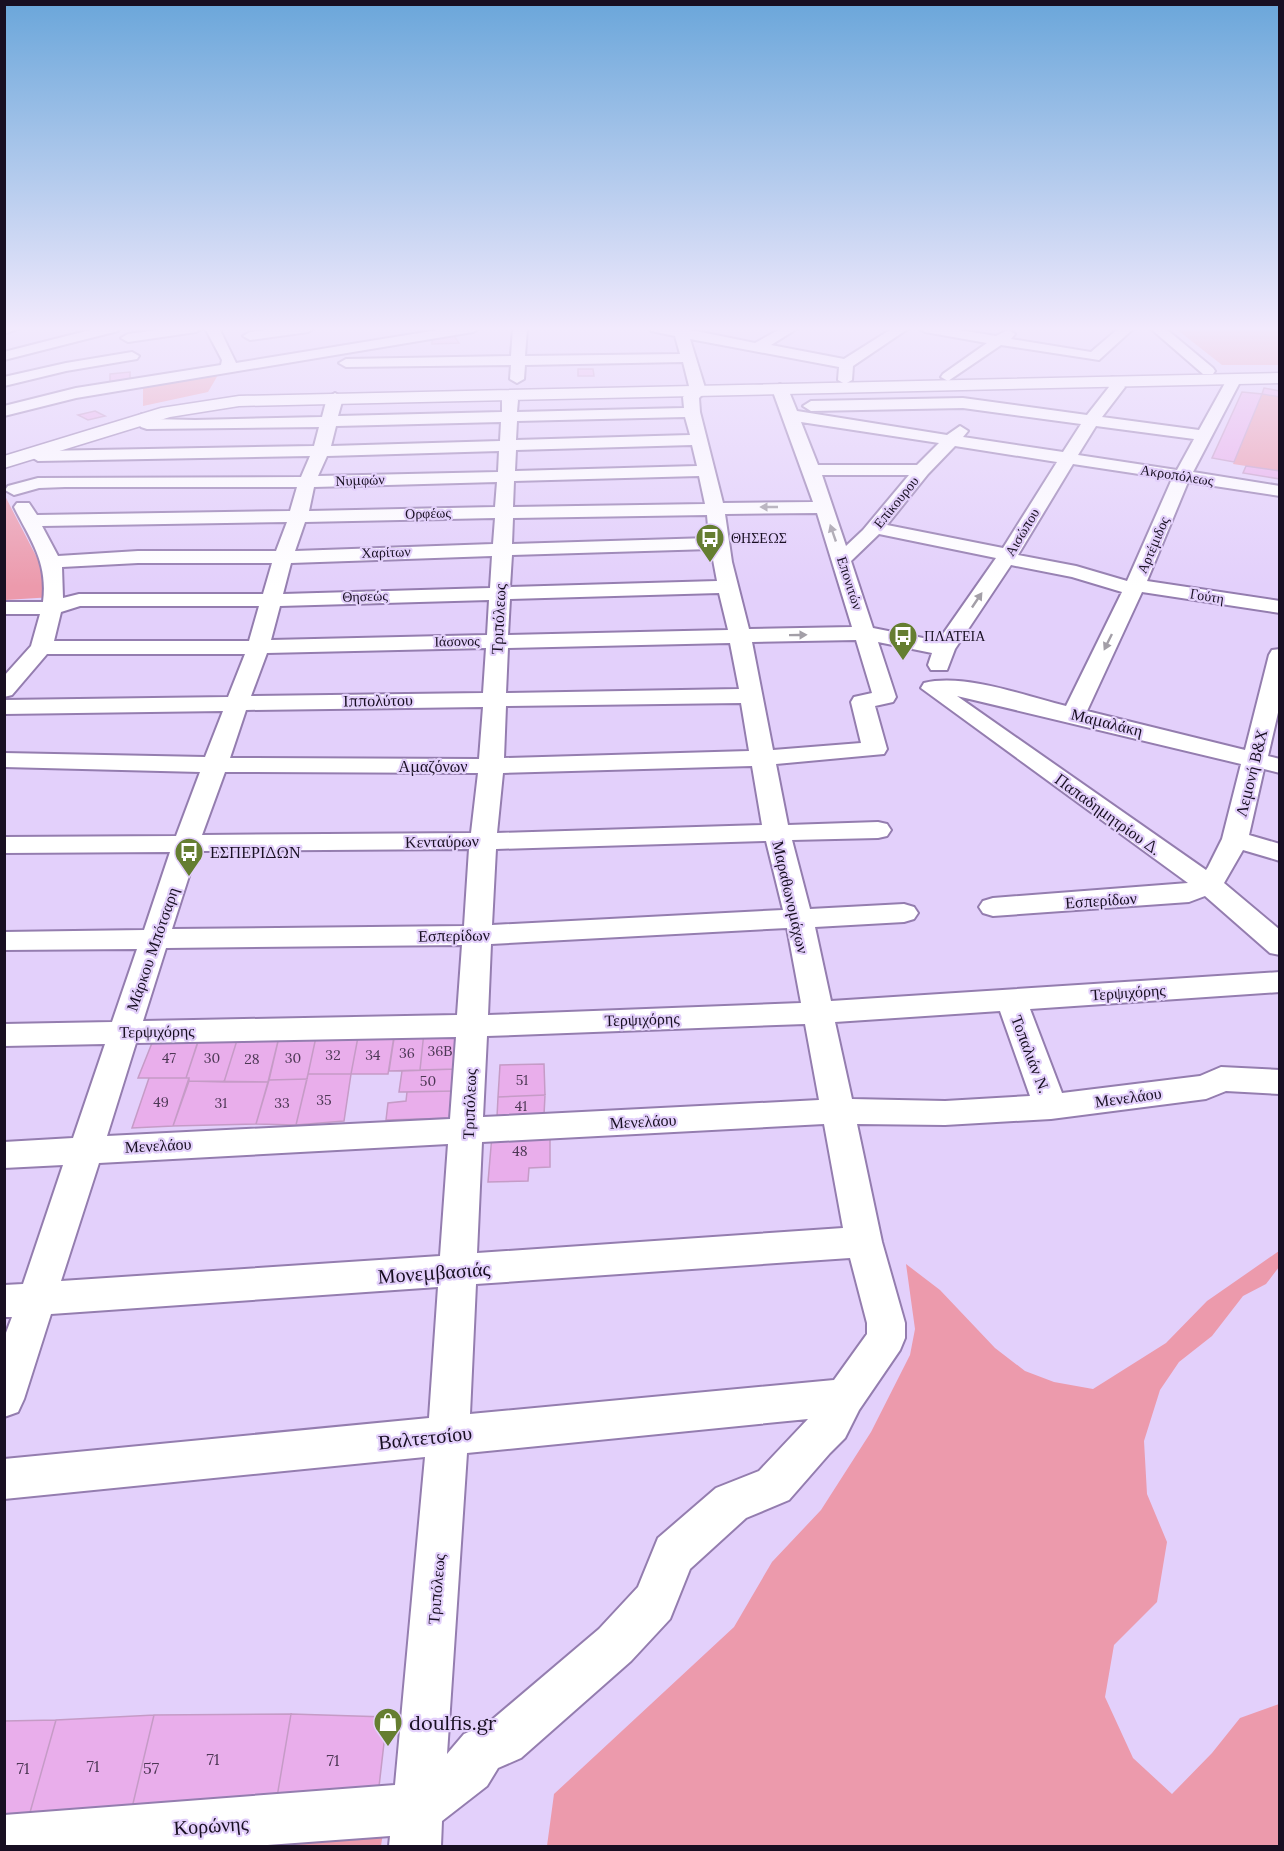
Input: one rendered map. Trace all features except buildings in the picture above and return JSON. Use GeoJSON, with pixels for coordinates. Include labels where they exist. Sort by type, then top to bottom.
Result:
{"type":"FeatureCollection","features":[{"type":"Feature","properties":{"kind":"main road"},"geometry":{"type":"LineString","coordinates":[[16,456],[132,414]]}},
{"type":"Feature","properties":{"kind":"main road"},"geometry":{"type":"LineString","coordinates":[[16,456],[159,414]]}},
{"type":"Feature","properties":{"kind":"main road"},"geometry":{"type":"LineString","coordinates":[[451,414],[509,425],[561,414]]}},
{"type":"Feature","properties":{"kind":"street","name":"Μάρκου Μπότσαρη"},"geometry":{"type":"LineString","coordinates":[[4,1399],[21,1300],[85,1149],[186,844],[258,647],[283,557],[332,414]]}},
{"type":"Feature","properties":{"kind":"street","name":"Τριπόλεως"},"geometry":{"type":"LineString","coordinates":[[416,1827],[448,1435],[468,1130],[483,841],[491,766],[501,548],[511,414]]}},
{"type":"Feature","properties":{"kind":"street"},"geometry":{"type":"LineString","coordinates":[[4,690],[14,671],[41,648],[52,608],[55,583],[52,562],[31,521],[9,486],[20,480],[16,456],[321,451],[509,425],[658,414]]}},
{"type":"Feature","properties":{"kind":"street","name":"Μαραθωνομάχων"},"geometry":{"type":"LineString","coordinates":[[416,1827],[469,1768],[481,1751],[504,1741],[615,1646],[654,1603],[674,1554],[731,1503],[774,1486],[815,1438],[831,1425],[845,1397],[886,1338],[880,1296],[864,1242],[816,1013],[799,919],[777,834],[740,636],[727,587],[715,507],[693,414]]}},
{"type":"Feature","properties":{"kind":"street","name":"Επονιτών"},"geometry":{"type":"LineString","coordinates":[[788,414],[812,470],[885,697],[862,702],[875,749],[862,751]]}},
{"type":"Feature","properties":{"kind":"street","name":"Ακροπόλεως"},"geometry":{"type":"LineString","coordinates":[[830,414],[951,442],[1067,457],[1280,491]]}},
{"type":"Feature","properties":{"kind":"street","name":"Επίκουρου"},"geometry":{"type":"LineString","coordinates":[[842,560],[875,528],[922,470],[951,442],[973,414]]}},
{"type":"Feature","properties":{"kind":"street"},"geometry":{"type":"LineString","coordinates":[[1055,414],[1205,436]]}},
{"type":"Feature","properties":{"kind":"street","name":"Αισώπου"},"geometry":{"type":"LineString","coordinates":[[932,688],[944,649],[1007,557],[1067,457],[1096,414]]}},
{"type":"Feature","properties":{"kind":"street","name":"Αρτέμιδος"},"geometry":{"type":"LineString","coordinates":[[1074,714],[1134,587],[1182,476],[1216,414]]}},
{"type":"Feature","properties":{"kind":"street"},"geometry":{"type":"LineString","coordinates":[[142,419],[147,424],[195,425],[329,422],[509,425],[698,440]]}},
{"type":"Feature","properties":{"kind":"street"},"geometry":{"type":"LineString","coordinates":[[146,517],[170,482],[180,453],[195,425]]}},
{"type":"Feature","properties":{"kind":"street","name":"Νυμφών"},"geometry":{"type":"LineString","coordinates":[[9,486],[38,483],[307,482],[509,425],[707,471]]}},
{"type":"Feature","properties":{"kind":"street"},"geometry":{"type":"LineString","coordinates":[[812,470],[922,470]]}},
{"type":"Feature","properties":{"kind":"street","name":"Ορφέως"},"geometry":{"type":"LineString","coordinates":[[31,521],[146,517],[298,517],[715,507],[824,507]]}},
{"type":"Feature","properties":{"kind":"street","name":"Γούτη"},"geometry":{"type":"LineString","coordinates":[[875,528],[1134,587],[1280,607]]}},
{"type":"Feature","properties":{"kind":"street","name":"Χαρίτων"},"geometry":{"type":"LineString","coordinates":[[52,562],[87,558],[283,557],[501,548],[720,543]]}},
{"type":"Feature","properties":{"kind":"street","name":"Θησεώς"},"geometry":{"type":"LineString","coordinates":[[4,608],[52,608],[79,600],[272,600],[727,587]]}},
{"type":"Feature","properties":{"kind":"street","name":"Ιάσονος"},"geometry":{"type":"LineString","coordinates":[[41,648],[258,647],[866,633],[944,649]]}},
{"type":"Feature","properties":{"kind":"street","name":"Λεμονή Β&Χ"},"geometry":{"type":"LineString","coordinates":[[1209,885],[1222,867],[1235,839],[1254,759],[1276,684],[1280,655]]}},
{"type":"Feature","properties":{"kind":"street","name":"Μαμαλάκη"},"geometry":{"type":"LineString","coordinates":[[932,688],[967,689],[1280,766]]}},
{"type":"Feature","properties":{"kind":"street","name":"Παπαδημητρίου Δ."},"geometry":{"type":"LineString","coordinates":[[932,688],[1209,885],[1280,946]]}},
{"type":"Feature","properties":{"kind":"street","name":"Ιππολύτου"},"geometry":{"type":"LineString","coordinates":[[4,707],[752,696]]}},
{"type":"Feature","properties":{"kind":"street","name":"Αμαζόνων"},"geometry":{"type":"LineString","coordinates":[[4,760],[214,765],[491,766],[762,758],[862,751]]}},
{"type":"Feature","properties":{"kind":"street","name":"Κενταύρων"},"geometry":{"type":"LineString","coordinates":[[4,845],[483,841],[879,830]]}},
{"type":"Feature","properties":{"kind":"street"},"geometry":{"type":"LineString","coordinates":[[1235,839],[1280,853]]}},
{"type":"Feature","properties":{"kind":"street","name":"Εσπερίδων"},"geometry":{"type":"LineString","coordinates":[[993,908],[1189,893],[1209,885]]}},
{"type":"Feature","properties":{"kind":"street","name":"Εσπερίδων"},"geometry":{"type":"LineString","coordinates":[[4,941],[479,935],[904,913]]}},
{"type":"Feature","properties":{"kind":"street","name":"Τερψιχόρης"},"geometry":{"type":"LineString","coordinates":[[4,1035],[472,1026],[816,1013],[1280,982]]}},
{"type":"Feature","properties":{"kind":"street","name":"Τοπαλιάν Ν."},"geometry":{"type":"LineString","coordinates":[[1011,1000],[1052,1107]]}},
{"type":"Feature","properties":{"kind":"street","name":"Μενελάου"},"geometry":{"type":"LineString","coordinates":[[4,1155],[837,1111],[945,1113],[1052,1107],[1206,1087],[1221,1079],[1280,1082]]}},
{"type":"Feature","properties":{"kind":"street","name":"Μονεμβασιάς"},"geometry":{"type":"LineString","coordinates":[[21,1300],[864,1242]]}},
{"type":"Feature","properties":{"kind":"street","name":"Βαλτετσίου"},"geometry":{"type":"LineString","coordinates":[[4,1479],[845,1397]]}},
{"type":"Feature","properties":{"kind":"street","name":"Κορώνης"},"geometry":{"type":"LineString","coordinates":[[4,1841],[416,1827]]}},
{"type":"Feature","properties":{"kind":"shaded area"},"geometry":{"type":"Polygon","coordinates":[[[1254,414],[1279,414],[1279,471],[1233,464],[1254,414]]]}},
{"type":"Feature","properties":{"kind":"shaded area"},"geometry":{"type":"Polygon","coordinates":[[[4,494],[48,579],[53,597],[5,600],[4,494]]]}},
{"type":"Feature","properties":{"kind":"shaded area"},"geometry":{"type":"Polygon","coordinates":[[[1279,1251],[1279,1267],[1266,1284],[1243,1296],[1212,1336],[1179,1362],[1160,1390],[1144,1441],[1147,1494],[1167,1542],[1157,1602],[1114,1645],[1105,1697],[1133,1758],[1172,1794],[1212,1753],[1240,1718],[1279,1704],[1279,1846],[547,1846],[554,1794],[734,1627],[772,1562],[821,1510],[871,1432],[910,1355],[915,1329],[906,1264],[940,1290],[995,1348],[1025,1371],[1054,1382],[1093,1389],[1166,1343],[1207,1301],[1279,1251]]]}},
{"type":"Feature","properties":{"kind":"shaded area"},"geometry":{"type":"Polygon","coordinates":[[[383,1833],[381,1846],[229,1846],[383,1833]]]}},
{"type":"Feature","properties":{"kind":"place","name":"ΘΗΣΕΩΣ"},"geometry":{"type":"Point","coordinates":[710,564]}},
{"type":"Feature","properties":{"kind":"place","name":"ΠΛΑΤΕΙΑ"},"geometry":{"type":"Point","coordinates":[903,662]}},
{"type":"Feature","properties":{"kind":"place","name":"ΕΣΠΕΡΙΔΩΝ"},"geometry":{"type":"Point","coordinates":[189,878]}},
{"type":"Feature","properties":{"kind":"place","name":"doulfis.gr"},"geometry":{"type":"Point","coordinates":[388,1748]}}]}
